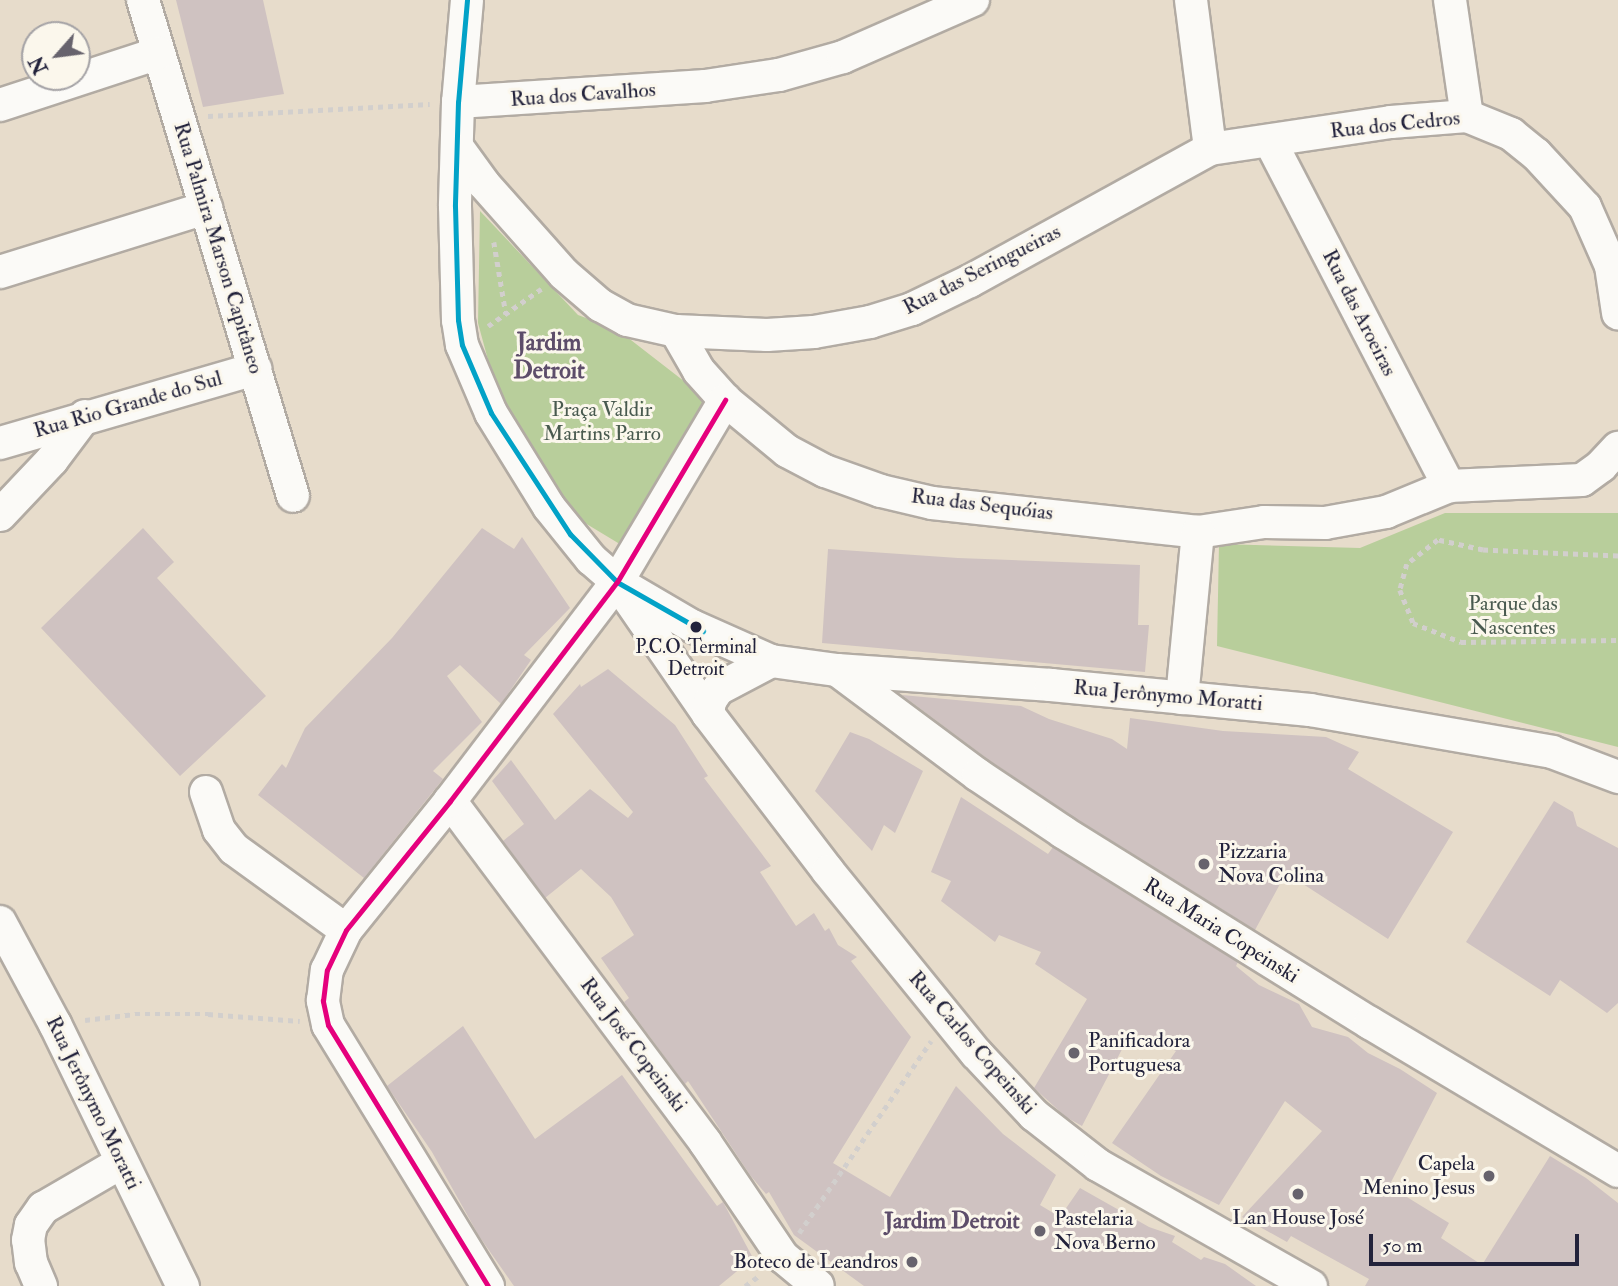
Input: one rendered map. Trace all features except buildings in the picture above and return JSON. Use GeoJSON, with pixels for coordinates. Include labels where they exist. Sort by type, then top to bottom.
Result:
{"type":"FeatureCollection","features":[{"type":"Feature","properties":{"kind":"street","name":"Rua Palmira Marson Capitâneo"},"geometry":{"type":"LineString","coordinates":[[143,0],[293,496]]}},
{"type":"Feature","properties":{"kind":"street"},"geometry":{"type":"LineString","coordinates":[[467,0],[458,102],[455,247],[462,345],[491,413],[549,507],[591,559],[617,582]]}},
{"type":"Feature","properties":{"kind":"street","name":"Rua dos Cavalhos"},"geometry":{"type":"LineString","coordinates":[[458,102],[705,86],[779,75],[844,57],[973,0]]}},
{"type":"Feature","properties":{"kind":"street"},"geometry":{"type":"LineString","coordinates":[[1191,0],[1210,149]]}},
{"type":"Feature","properties":{"kind":"street"},"geometry":{"type":"LineString","coordinates":[[1450,0],[1467,116]]}},
{"type":"Feature","properties":{"kind":"street"},"geometry":{"type":"LineString","coordinates":[[0,105],[159,53]]}},
{"type":"Feature","properties":{"kind":"street","name":"Rua dos Cedros"},"geometry":{"type":"LineString","coordinates":[[1270,141],[1391,122],[1467,116],[1511,134],[1536,154],[1585,207],[1611,266],[1618,313]]}},
{"type":"Feature","properties":{"kind":"street","name":"Rua das Seringueiras"},"geometry":{"type":"LineString","coordinates":[[676,331],[767,335],[814,332],[870,322],[912,309],[970,281],[1210,149],[1238,142],[1270,141]]}},
{"type":"Feature","properties":{"kind":"street","name":"Rua das Aroeiras"},"geometry":{"type":"LineString","coordinates":[[1270,141],[1448,486]]}},
{"type":"Feature","properties":{"kind":"street"},"geometry":{"type":"LineString","coordinates":[[458,148],[485,184],[564,274],[600,305],[627,320],[676,331]]}},
{"type":"Feature","properties":{"kind":"street"},"geometry":{"type":"LineString","coordinates":[[0,272],[206,208]]}},
{"type":"Feature","properties":{"kind":"street","name":"Rua das Sequóias"},"geometry":{"type":"LineString","coordinates":[[676,331],[699,371],[725,400],[787,451],[825,471],[881,491],[932,502],[1198,532],[1264,522],[1325,523],[1386,512],[1448,486]]}},
{"type":"Feature","properties":{"kind":"street","name":"Rua Rio Grande do Sul"},"geometry":{"type":"LineString","coordinates":[[0,443],[85,416],[255,369]]}},
{"type":"Feature","properties":{"kind":"street"},"geometry":{"type":"LineString","coordinates":[[488,1286],[328,1025],[323,1001],[327,970],[346,930],[450,802],[617,582],[725,400]]}},
{"type":"Feature","properties":{"kind":"street"},"geometry":{"type":"LineString","coordinates":[[0,515],[52,460],[85,416]]}},
{"type":"Feature","properties":{"kind":"street"},"geometry":{"type":"LineString","coordinates":[[1448,486],[1582,480],[1601,466],[1618,448]]}},
{"type":"Feature","properties":{"kind":"street"},"geometry":{"type":"LineString","coordinates":[[1182,698],[1198,532]]}},
{"type":"Feature","properties":{"kind":"street","name":"Rua Jerônymo Moratti"},"geometry":{"type":"LineString","coordinates":[[617,582],[692,626],[771,661],[837,670],[1310,710],[1552,752],[1618,777]]}},
{"type":"Feature","properties":{"kind":"street","name":"Rua Carlos Copeinski"},"geometry":{"type":"LineString","coordinates":[[617,582],[713,702],[828,871],[1017,1098],[1064,1140],[1098,1165],[1311,1286]]}},
{"type":"Feature","properties":{"kind":"street"},"geometry":{"type":"LineString","coordinates":[[713,702],[771,661]]}},
{"type":"Feature","properties":{"kind":"street","name":"Rua Maria Copeinski"},"geometry":{"type":"LineString","coordinates":[[837,670],[978,775],[1097,853],[1370,1023],[1618,1171]]}},
{"type":"Feature","properties":{"kind":"street"},"geometry":{"type":"LineString","coordinates":[[206,792],[219,830],[234,849],[346,930]]}},
{"type":"Feature","properties":{"kind":"street","name":"Rua José Copeinski"},"geometry":{"type":"LineString","coordinates":[[450,802],[705,1142],[783,1256],[818,1286]]}},
{"type":"Feature","properties":{"kind":"street","name":"Rua Jerônymo Moratti"},"geometry":{"type":"LineString","coordinates":[[0,922],[55,1024],[183,1286]]}},
{"type":"Feature","properties":{"kind":"street"},"geometry":{"type":"LineString","coordinates":[[41,1286],[31,1263],[28,1240],[32,1225],[43,1208],[122,1162]]}},
{"type":"Feature","properties":{"kind":"path"},"geometry":{"type":"LineString","coordinates":[[178,118],[458,102]]}},
{"type":"Feature","properties":{"kind":"path"},"geometry":{"type":"LineString","coordinates":[[493,236],[506,313]]}},
{"type":"Feature","properties":{"kind":"path"},"geometry":{"type":"LineString","coordinates":[[462,345],[564,274]]}},
{"type":"Feature","properties":{"kind":"path"},"geometry":{"type":"LineString","coordinates":[[1618,556],[1483,550],[1438,540],[1407,564],[1400,590],[1413,623],[1461,642],[1618,640]]}},
{"type":"Feature","properties":{"kind":"path"},"geometry":{"type":"LineString","coordinates":[[55,1024],[135,1013],[208,1014],[328,1025]]}},
{"type":"Feature","properties":{"kind":"path"},"geometry":{"type":"LineString","coordinates":[[783,1256],[948,1018]]}},
{"type":"Feature","properties":{"kind":"green space","name":"Praça Valdir Martins Parro"},"geometry":{"type":"Polygon","coordinates":[[[480,211],[578,315],[618,330],[707,399],[678,465],[646,498],[623,546],[580,520],[525,458],[497,393],[478,323],[480,211]]]}},
{"type":"Feature","properties":{"kind":"green space","name":"Parque das Nascentes"},"geometry":{"type":"Polygon","coordinates":[[[1445,513],[1618,513],[1618,747],[1217,646],[1219,544],[1360,548],[1445,513]]]}},
{"type":"Feature","properties":{"kind":"transit line"},"geometry":{"type":"LineString","coordinates":[[467,0],[458,102],[455,206],[458,320],[462,345],[491,413],[570,534],[617,582],[703,631]]}},
{"type":"Feature","properties":{"kind":"transit line"},"geometry":{"type":"LineString","coordinates":[[488,1286],[328,1025],[323,1001],[327,970],[346,930],[450,801],[617,582],[725,400]]}},
{"type":"Feature","properties":{"kind":"place","name":"P.C.O. Terminal Detroit"},"geometry":{"type":"Point","coordinates":[696,627]}},
{"type":"Feature","properties":{"kind":"place","name":"Pizzaria Nova Colina"},"geometry":{"type":"Point","coordinates":[1204,864]}},
{"type":"Feature","properties":{"kind":"place","name":"Panificadora Portuguesa"},"geometry":{"type":"Point","coordinates":[1074,1053]}},
{"type":"Feature","properties":{"kind":"place","name":"Capela Menino Jesus"},"geometry":{"type":"Point","coordinates":[1489,1176]}},
{"type":"Feature","properties":{"kind":"place","name":"Lan House José"},"geometry":{"type":"Point","coordinates":[1298,1194]}},
{"type":"Feature","properties":{"kind":"place","name":"Pastelaria Nova Berno"},"geometry":{"type":"Point","coordinates":[1040,1231]}},
{"type":"Feature","properties":{"kind":"place","name":"Boteco de Leandros"},"geometry":{"type":"Point","coordinates":[912,1262]}},
{"type":"Feature","properties":{"kind":"district","name":"Jardim Detroit"},"geometry":{"type":"Point","coordinates":[549,357]}},
{"type":"Feature","properties":{"kind":"district","name":"Jardim Detroit"},"geometry":{"type":"Point","coordinates":[952,1221]}}]}
